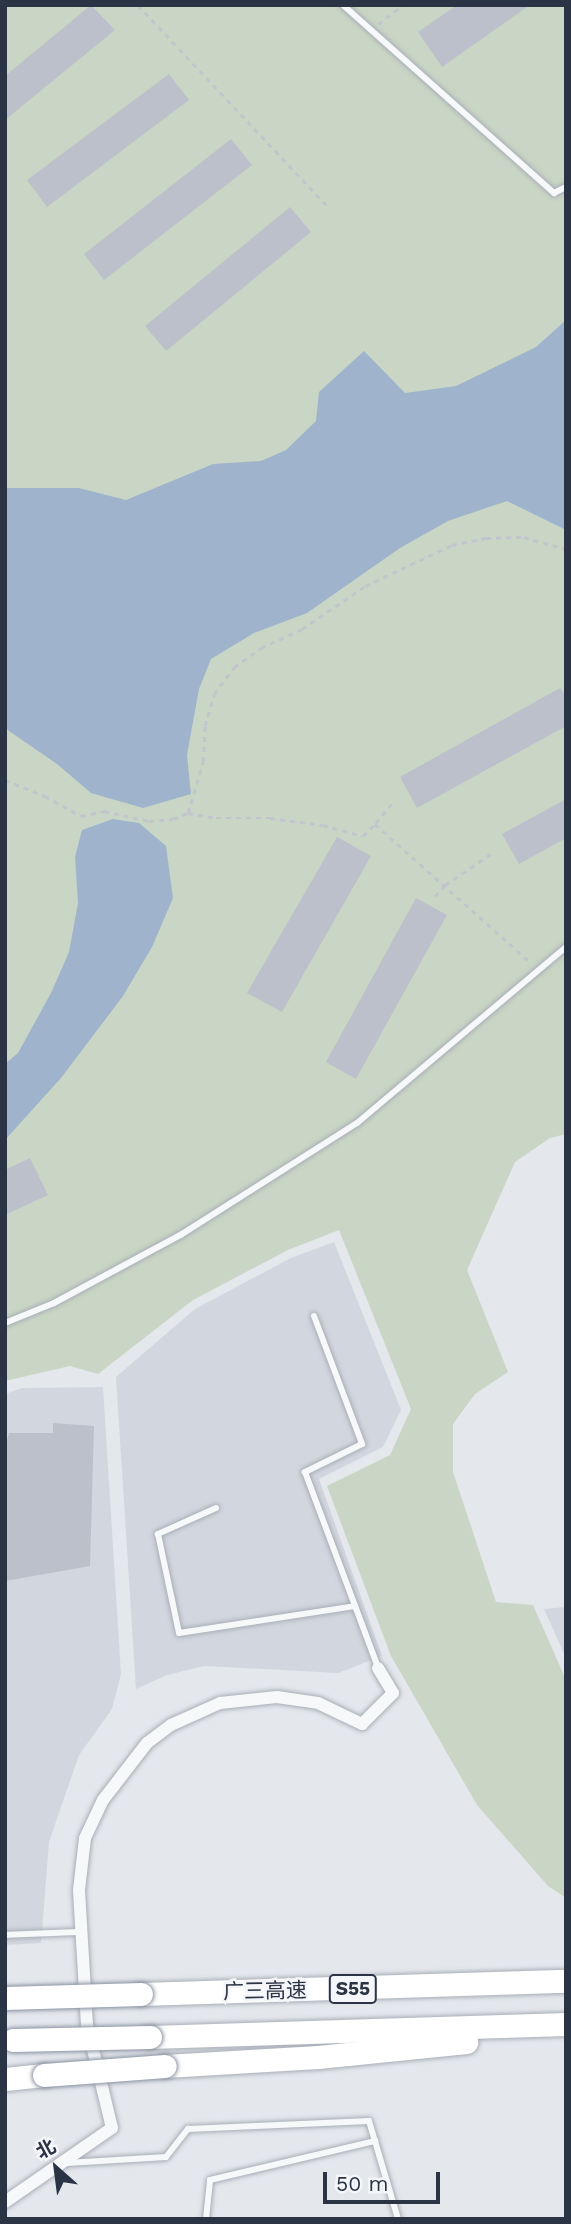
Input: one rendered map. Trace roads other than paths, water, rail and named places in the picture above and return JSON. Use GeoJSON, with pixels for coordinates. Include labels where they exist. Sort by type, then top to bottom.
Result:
{"type":"FeatureCollection","features":[{"type":"Feature","properties":{"kind":"highway","name":"广三高速"},"geometry":{"type":"LineString","coordinates":[[5,1998],[566,1981]]}},
{"type":"Feature","properties":{"kind":"highway","name":"广三高速"},"geometry":{"type":"LineString","coordinates":[[9,2040],[566,2024]]}},
{"type":"Feature","properties":{"kind":"highway"},"geometry":{"type":"LineString","coordinates":[[5,2079],[318,2057],[566,2032]]}},
{"type":"Feature","properties":{"kind":"street"},"geometry":{"type":"LineString","coordinates":[[5,2202],[113,2128],[87,2025],[79,1890],[85,1838],[103,1800],[147,1743],[171,1725],[220,1703],[277,1697],[318,1703],[362,1724],[393,1693],[378,1668]]}},
{"type":"Feature","properties":{"kind":"lane"},"geometry":{"type":"LineString","coordinates":[[343,5],[554,193],[566,187]]}},
{"type":"Feature","properties":{"kind":"lane"},"geometry":{"type":"LineString","coordinates":[[5,1323],[54,1303],[182,1234],[357,1123],[566,947]]}},
{"type":"Feature","properties":{"kind":"lane"},"geometry":{"type":"LineString","coordinates":[[314,1316],[362,1444],[305,1472],[378,1668]]}},
{"type":"Feature","properties":{"kind":"lane"},"geometry":{"type":"LineString","coordinates":[[216,1508],[158,1534],[180,1633],[355,1606]]}},
{"type":"Feature","properties":{"kind":"lane"},"geometry":{"type":"LineString","coordinates":[[5,1935],[81,1932]]}},
{"type":"Feature","properties":{"kind":"lane"},"geometry":{"type":"LineString","coordinates":[[61,2164],[166,2157],[188,2129],[369,2121],[398,2219]]}},
{"type":"Feature","properties":{"kind":"lane"},"geometry":{"type":"LineString","coordinates":[[206,2219],[210,2180],[375,2141]]}},
{"type":"Feature","properties":{"kind":"water"},"geometry":{"type":"Polygon","coordinates":[[[566,320],[566,530],[507,501],[448,521],[400,548],[307,613],[254,633],[211,659],[199,689],[187,755],[191,794],[143,808],[91,793],[5,726],[5,488],[79,488],[126,500],[213,464],[261,461],[286,450],[316,421],[319,392],[364,351],[405,393],[456,386],[536,347],[566,320]]]}},
{"type":"Feature","properties":{"kind":"water"},"geometry":{"type":"Polygon","coordinates":[[[113,819],[139,823],[166,846],[173,898],[152,947],[123,996],[61,1078],[5,1140],[5,1064],[18,1053],[51,993],[69,952],[78,903],[75,857],[82,830],[113,819]]]}}]}
